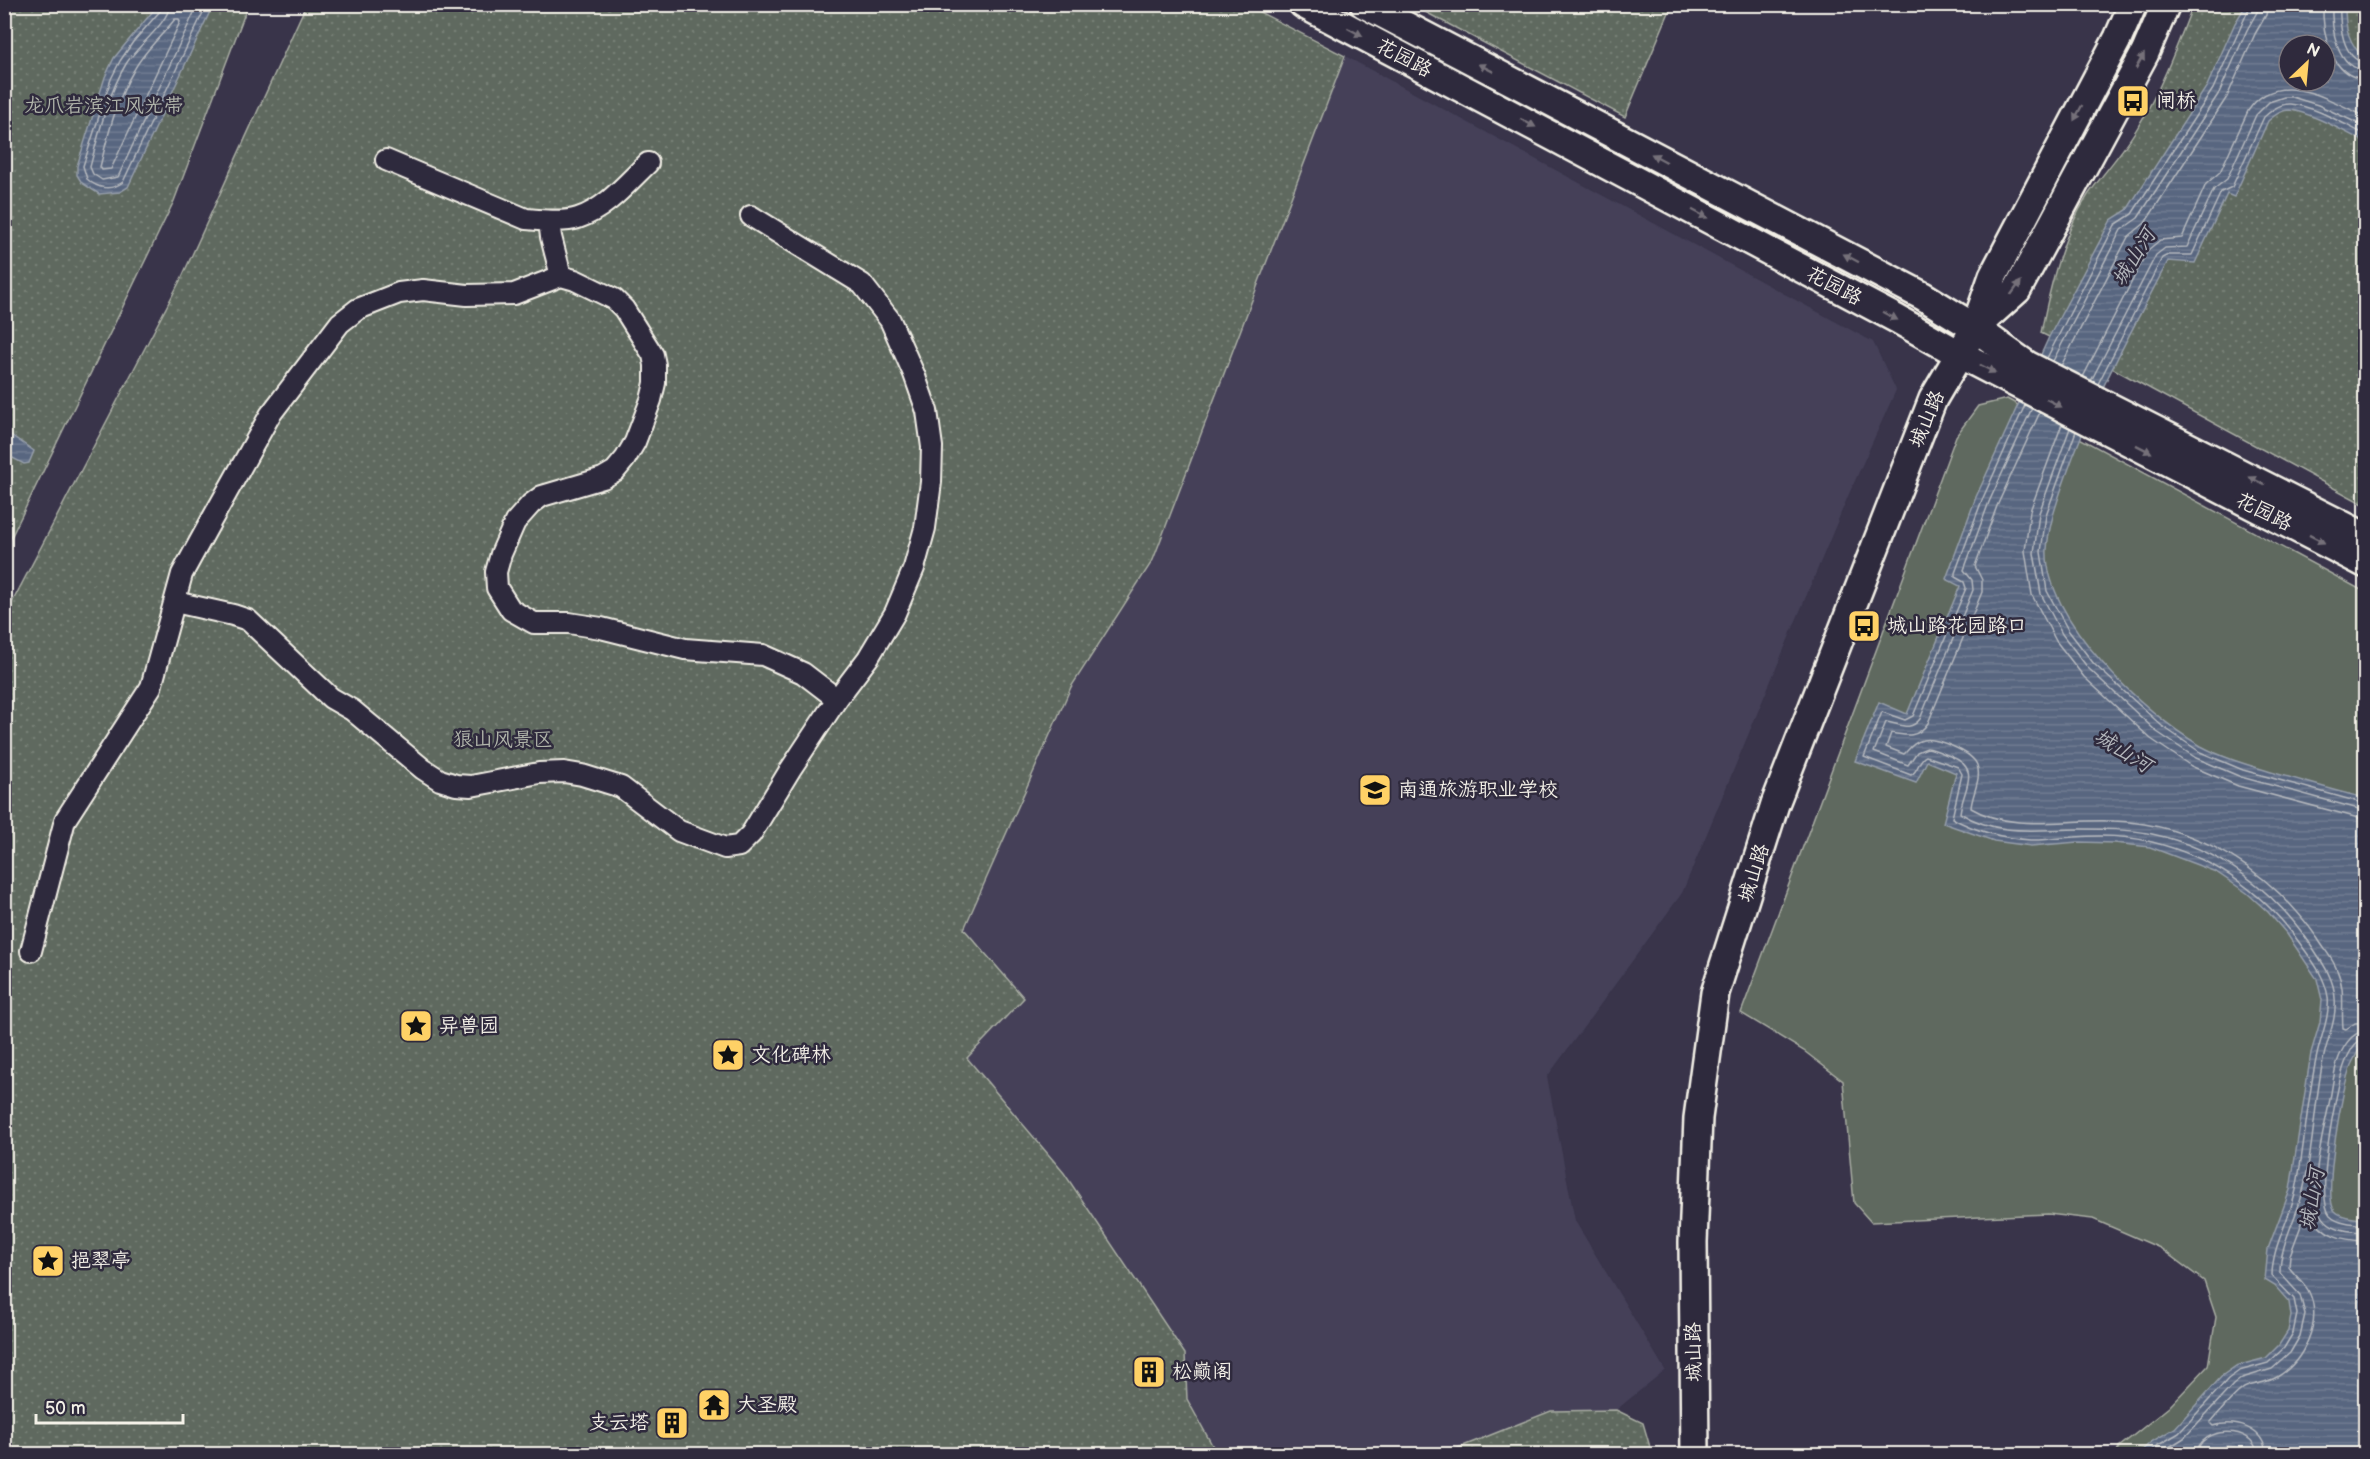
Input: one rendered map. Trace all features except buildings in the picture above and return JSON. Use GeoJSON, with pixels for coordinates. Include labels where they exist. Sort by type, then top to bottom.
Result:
{"type":"FeatureCollection","features":[{"type":"Feature","properties":{"kind":"main road","name":"花园路"},"geometry":{"type":"LineString","coordinates":[[1303,4],[1959,354],[2022,374],[2097,412],[2366,537]]}},
{"type":"Feature","properties":{"kind":"main road","name":"花园路"},"geometry":{"type":"LineString","coordinates":[[1364,4],[1923,296],[1975,328],[2022,374]]}},
{"type":"Feature","properties":{"kind":"main road","name":"城山路"},"geometry":{"type":"LineString","coordinates":[[1695,1455],[1693,1242],[1698,1129],[1715,993],[1775,804],[1933,399],[1975,328],[1993,276],[2133,4]]}},
{"type":"Feature","properties":{"kind":"main road","name":"城山路"},"geometry":{"type":"LineString","coordinates":[[1975,328],[2016,290],[2145,52],[2166,4]]}},
{"type":"Feature","properties":{"kind":"main road","name":"花园路"},"geometry":{"type":"LineString","coordinates":[[2097,412],[2366,564]]}},
{"type":"Feature","properties":{"kind":"street"},"geometry":{"type":"LineString","coordinates":[[386,160],[526,219],[549,221],[577,218],[598,209],[648,163]]}},
{"type":"Feature","properties":{"kind":"street"},"geometry":{"type":"LineString","coordinates":[[175,602],[248,620],[331,698],[352,710],[423,769],[440,780],[456,785],[471,786],[539,773],[564,772],[601,779],[621,788],[679,831],[725,848],[739,846],[752,834],[790,770],[837,699],[868,658],[895,613],[914,568],[926,528],[932,447],[927,411],[903,347],[890,320],[873,296],[862,284],[751,216]]}},
{"type":"Feature","properties":{"kind":"street"},"geometry":{"type":"LineString","coordinates":[[549,221],[561,276]]}},
{"type":"Feature","properties":{"kind":"street"},"geometry":{"type":"LineString","coordinates":[[31,951],[65,820],[151,687],[182,574],[211,520],[270,416],[340,323],[358,309],[399,292],[423,290],[467,295],[514,294],[561,276],[575,280],[614,299],[624,309],[653,355],[655,383],[645,419],[636,442],[615,471],[582,486],[542,496],[515,522],[504,545],[496,572],[496,588],[502,600],[511,610],[534,623],[577,624],[685,649],[763,655],[802,673],[837,699]]}},
{"type":"Feature","properties":{"kind":"shaded area","name":"南通旅游职业学校"},"geometry":{"type":"Polygon","coordinates":[[[1345,56],[1873,342],[1896,390],[1848,496],[1682,893],[1547,1077],[1575,1221],[1665,1370],[1616,1410],[1551,1411],[1443,1454],[1217,1454],[1187,1399],[1185,1354],[1064,1173],[967,1058],[964,929],[1071,687],[1153,560],[1345,56]]]}},
{"type":"Feature","properties":{"kind":"green space","name":"龙爪岩滨江风光带"},"geometry":{"type":"Polygon","coordinates":[[[5,5],[248,5],[174,201],[5,550],[5,5]]]}},
{"type":"Feature","properties":{"kind":"green space","name":"狼山风景区"},"geometry":{"type":"Polygon","coordinates":[[[306,5],[1246,5],[1345,56],[1153,560],[1071,687],[964,929],[1024,998],[967,1058],[1064,1173],[1185,1354],[1187,1399],[1217,1454],[5,1454],[4,618],[182,277],[306,5]]]}},
{"type":"Feature","properties":{"kind":"green space"},"geometry":{"type":"Polygon","coordinates":[[[1412,5],[1672,5],[1625,117],[1412,5]]]}},
{"type":"Feature","properties":{"kind":"green space"},"geometry":{"type":"Polygon","coordinates":[[[2193,5],[2365,5],[2365,505],[2112,368],[2041,333],[2053,280],[2071,227],[2088,195],[2127,143],[2147,111],[2169,66],[2193,5]]]}},
{"type":"Feature","properties":{"kind":"green space"},"geometry":{"type":"Polygon","coordinates":[[[2007,399],[2365,592],[2365,1454],[2116,1454],[2119,1447],[2169,1407],[2208,1366],[2216,1317],[2204,1281],[2160,1248],[2093,1219],[2048,1214],[1871,1222],[1854,1203],[1843,1081],[1804,1051],[1741,1013],[1956,436],[1978,406],[2007,399]]]}},
{"type":"Feature","properties":{"kind":"green space"},"geometry":{"type":"Polygon","coordinates":[[[1616,1410],[1643,1423],[1652,1454],[1443,1454],[1551,1411],[1616,1410]]]}},
{"type":"Feature","properties":{"kind":"water"},"geometry":{"type":"Polygon","coordinates":[[[158,5],[213,5],[128,187],[120,192],[99,194],[82,183],[77,175],[77,166],[105,77],[114,58],[158,5]]]}},
{"type":"Feature","properties":{"kind":"water","name":"城山河"},"geometry":{"type":"Polygon","coordinates":[[[2246,5],[2345,5],[2351,41],[2365,59],[2365,142],[2297,111],[2283,111],[2268,121],[2234,197],[2227,194],[2195,263],[2168,261],[2099,395],[2075,451],[2054,513],[2047,549],[2050,576],[2062,605],[2079,634],[2102,662],[2153,712],[2178,731],[2201,746],[2239,762],[2365,798],[2365,1042],[2347,1076],[2335,1140],[2331,1185],[2335,1211],[2345,1216],[2365,1219],[2365,1454],[2244,1454],[2235,1447],[2226,1446],[2208,1454],[2138,1454],[2151,1442],[2175,1428],[2223,1375],[2236,1366],[2266,1358],[2279,1345],[2288,1331],[2291,1316],[2289,1302],[2275,1286],[2265,1280],[2268,1249],[2290,1190],[2311,1053],[2320,1022],[2322,1000],[2317,979],[2287,934],[2247,893],[2216,872],[2150,847],[2078,842],[2031,846],[1994,841],[1943,823],[1956,773],[1927,761],[1916,783],[1855,761],[1879,702],[1907,714],[1960,586],[1946,579],[1976,497],[2049,337],[2111,220],[2127,210],[2207,86],[2235,23],[2246,5]]]}},
{"type":"Feature","properties":{"kind":"water"},"geometry":{"type":"Polygon","coordinates":[[[5,431],[34,451],[29,463],[24,464],[13,458],[5,462],[5,431]]]}},
{"type":"Feature","properties":{"kind":"place","name":"闸桥"},"geometry":{"type":"Point","coordinates":[2133,101]}},
{"type":"Feature","properties":{"kind":"place","name":"城山路花园路口"},"geometry":{"type":"Point","coordinates":[1864,626]}},
{"type":"Feature","properties":{"kind":"place","name":"南通旅游职业学校"},"geometry":{"type":"Point","coordinates":[1375,790]}},
{"type":"Feature","properties":{"kind":"place","name":"异兽园"},"geometry":{"type":"Point","coordinates":[416,1026]}},
{"type":"Feature","properties":{"kind":"place","name":"文化碑林"},"geometry":{"type":"Point","coordinates":[728,1055]}},
{"type":"Feature","properties":{"kind":"place","name":"挹翠亭"},"geometry":{"type":"Point","coordinates":[48,1261]}},
{"type":"Feature","properties":{"kind":"place","name":"松巅阁"},"geometry":{"type":"Point","coordinates":[1149,1372]}},
{"type":"Feature","properties":{"kind":"place","name":"大圣殿"},"geometry":{"type":"Point","coordinates":[714,1405]}},
{"type":"Feature","properties":{"kind":"place","name":"支云塔"},"geometry":{"type":"Point","coordinates":[672,1423]}}]}
